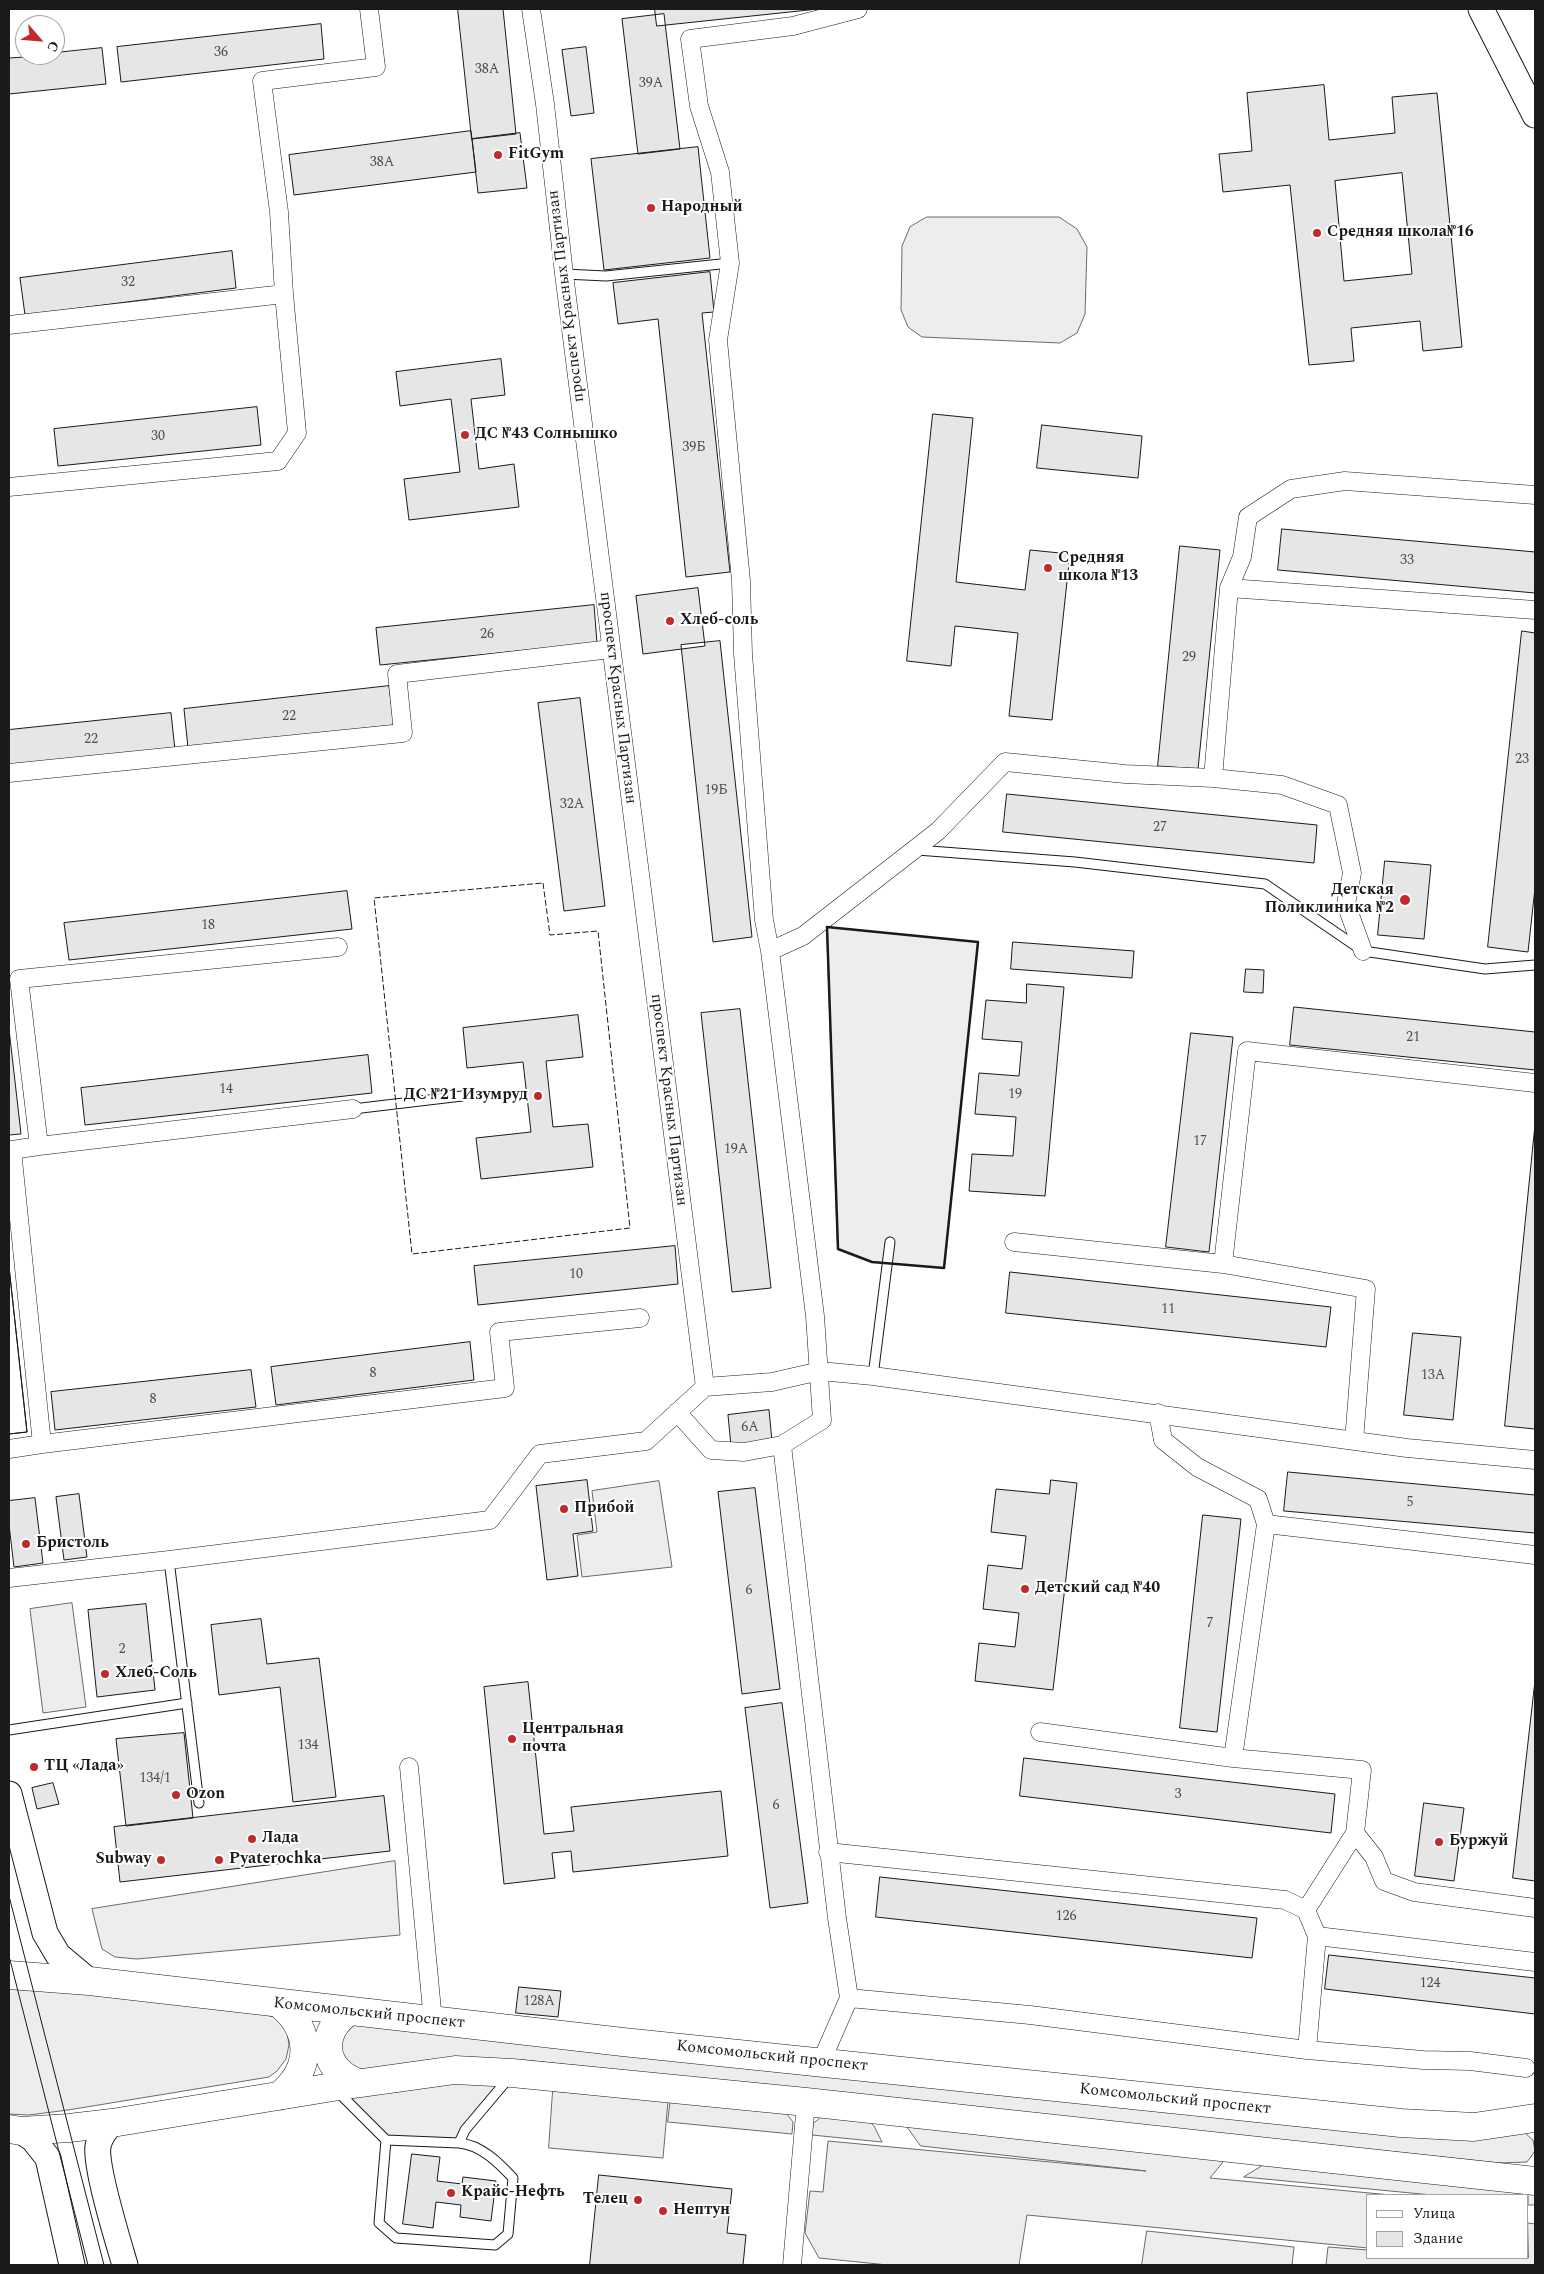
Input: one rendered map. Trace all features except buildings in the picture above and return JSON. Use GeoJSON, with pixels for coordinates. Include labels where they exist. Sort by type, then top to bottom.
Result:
{"type":"FeatureCollection","features":[{"type":"Feature","properties":{"kind":"main road"},"geometry":{"type":"LineString","coordinates":[[1481,9],[1535,115]]}},
{"type":"Feature","properties":{"kind":"main road"},"geometry":{"type":"LineString","coordinates":[[9,1794],[45,1933],[58,1955],[88,1981]]}},
{"type":"Feature","properties":{"kind":"main road","name":"Комсомольский проспект"},"geometry":{"type":"LineString","coordinates":[[9,1975],[88,1981],[281,2005],[1401,2123],[1474,2126],[1535,2118]]}},
{"type":"Feature","properties":{"kind":"main road"},"geometry":{"type":"LineString","coordinates":[[279,2096],[292,2084],[301,2069],[305,2046],[298,2023],[281,2005]]}},
{"type":"Feature","properties":{"kind":"main road"},"geometry":{"type":"LineString","coordinates":[[346,2085],[329,2057],[328,2047],[331,2029],[336,2022],[350,2011]]}},
{"type":"Feature","properties":{"kind":"main road"},"geometry":{"type":"LineString","coordinates":[[15,2130],[112,2123],[346,2085],[455,2070],[512,2073],[806,2102],[1535,2181]]}},
{"type":"Feature","properties":{"kind":"main road"},"geometry":{"type":"LineString","coordinates":[[112,2123],[102,2134],[98,2148],[101,2172],[125,2265]]}},
{"type":"Feature","properties":{"kind":"main road"},"geometry":{"type":"LineString","coordinates":[[15,2130],[33,2139],[48,2158],[72,2265]]}},
{"type":"Feature","properties":{"kind":"street"},"geometry":{"type":"LineString","coordinates":[[9,487],[278,461],[297,433],[284,294],[279,212],[262,81],[376,67],[369,9]]}},
{"type":"Feature","properties":{"kind":"street","name":"проспект Красных Партизан"},"geometry":{"type":"LineString","coordinates":[[531,9],[545,104],[564,274],[705,1387]]}},
{"type":"Feature","properties":{"kind":"street"},"geometry":{"type":"LineString","coordinates":[[677,1412],[710,1450],[744,1452],[782,1445],[822,1420],[820,1371],[770,951],[764,920],[743,654],[741,581],[718,340],[730,264],[720,172],[698,106],[690,39],[793,26],[858,9]]}},
{"type":"Feature","properties":{"kind":"street"},"geometry":{"type":"LineString","coordinates":[[9,325],[284,294]]}},
{"type":"Feature","properties":{"kind":"street"},"geometry":{"type":"LineString","coordinates":[[1213,778],[1229,588],[1242,557],[1248,517],[1291,489],[1345,481],[1535,495]]}},
{"type":"Feature","properties":{"kind":"street"},"geometry":{"type":"LineString","coordinates":[[1229,588],[1535,610]]}},
{"type":"Feature","properties":{"kind":"street"},"geometry":{"type":"LineString","coordinates":[[9,773],[403,733],[396,674],[611,649]]}},
{"type":"Feature","properties":{"kind":"street"},"geometry":{"type":"LineString","coordinates":[[770,951],[803,936],[915,850],[938,831],[1005,762],[1125,774],[1213,778],[1282,785],[1338,805],[1352,873],[1346,904],[1363,951]]}},
{"type":"Feature","properties":{"kind":"street"},"geometry":{"type":"LineString","coordinates":[[39,1146],[20,980],[338,948]]}},
{"type":"Feature","properties":{"kind":"street"},"geometry":{"type":"LineString","coordinates":[[1223,1264],[1247,1052],[1535,1083]]}},
{"type":"Feature","properties":{"kind":"street"},"geometry":{"type":"LineString","coordinates":[[42,1444],[12,1150],[353,1109]]}},
{"type":"Feature","properties":{"kind":"street"},"geometry":{"type":"LineString","coordinates":[[1014,1242],[1223,1264],[1366,1289],[1354,1441]]}},
{"type":"Feature","properties":{"kind":"street"},"geometry":{"type":"LineString","coordinates":[[9,1449],[505,1388],[499,1332],[640,1318]]}},
{"type":"Feature","properties":{"kind":"street"},"geometry":{"type":"LineString","coordinates":[[9,1578],[490,1520],[540,1454],[646,1441],[705,1387],[772,1382],[820,1371],[873,1376],[1407,1448],[1535,1460]]}},
{"type":"Feature","properties":{"kind":"street"},"geometry":{"type":"LineString","coordinates":[[1158,1414],[1163,1440],[1197,1467],[1258,1498],[1266,1524],[1234,1758]]}},
{"type":"Feature","properties":{"kind":"street"},"geometry":{"type":"LineString","coordinates":[[782,1445],[828,1852],[849,1998],[821,2062]]}},
{"type":"Feature","properties":{"kind":"street"},"geometry":{"type":"LineString","coordinates":[[1266,1524],[1535,1555]]}},
{"type":"Feature","properties":{"kind":"street"},"geometry":{"type":"LineString","coordinates":[[1040,1732],[1234,1758],[1362,1770],[1355,1833],[1306,1910]]}},
{"type":"Feature","properties":{"kind":"street"},"geometry":{"type":"LineString","coordinates":[[409,1767],[433,2021]]}},
{"type":"Feature","properties":{"kind":"street"},"geometry":{"type":"LineString","coordinates":[[1355,1833],[1374,1857],[1384,1881],[1414,1892],[1535,1908]]}},
{"type":"Feature","properties":{"kind":"street"},"geometry":{"type":"LineString","coordinates":[[828,1852],[1285,1900],[1306,1910],[1317,1936],[1307,2050]]}},
{"type":"Feature","properties":{"kind":"street"},"geometry":{"type":"LineString","coordinates":[[1317,1936],[1535,1962]]}},
{"type":"Feature","properties":{"kind":"street"},"geometry":{"type":"LineString","coordinates":[[849,1998],[1030,2015],[1307,2050],[1423,2060],[1470,2061],[1526,2068]]}},
{"type":"Feature","properties":{"kind":"street"},"geometry":{"type":"LineString","coordinates":[[792,2265],[806,2102]]}},
{"type":"Feature","properties":{"kind":"lane"},"geometry":{"type":"LineString","coordinates":[[564,274],[606,276],[730,264]]}},
{"type":"Feature","properties":{"kind":"lane"},"geometry":{"type":"LineString","coordinates":[[915,850],[1075,862],[1265,884],[1363,951],[1485,969],[1535,965]]}},
{"type":"Feature","properties":{"kind":"lane"},"geometry":{"type":"LineString","coordinates":[[353,1109],[462,1096]]}},
{"type":"Feature","properties":{"kind":"lane"},"geometry":{"type":"LineString","coordinates":[[873,1376],[890,1242]]}},
{"type":"Feature","properties":{"kind":"lane"},"geometry":{"type":"LineString","coordinates":[[169,1560],[199,1803]]}},
{"type":"Feature","properties":{"kind":"lane"},"geometry":{"type":"LineString","coordinates":[[9,1730],[187,1704]]}},
{"type":"Feature","properties":{"kind":"lane"},"geometry":{"type":"LineString","coordinates":[[459,2143],[465,2130],[512,2073]]}},
{"type":"Feature","properties":{"kind":"lane"},"geometry":{"type":"LineString","coordinates":[[346,2085],[386,2140],[379,2223],[396,2238],[495,2245],[508,2234],[513,2178],[497,2161],[470,2144],[386,2140]]}},
{"type":"Feature","properties":{"kind":"shaded area"},"geometry":{"type":"Polygon","coordinates":[[[927,217],[1059,217],[1077,229],[1087,247],[1085,314],[1077,333],[1060,343],[922,337],[908,327],[901,310],[902,246],[910,227],[927,217]]]}},
{"type":"Feature","properties":{"kind":"shaded area"},"geometry":{"type":"Polygon","coordinates":[[[827,927],[978,942],[944,1268],[872,1262],[838,1249],[827,927]]]}},
{"type":"Feature","properties":{"kind":"shaded area"},"geometry":{"type":"Polygon","coordinates":[[[659,1481],[672,1567],[582,1577],[577,1535],[597,1532],[592,1491],[659,1481]]]}},
{"type":"Feature","properties":{"kind":"shaded area"},"geometry":{"type":"Polygon","coordinates":[[[72,1603],[86,1707],[43,1713],[30,1609],[72,1603]]]}},
{"type":"Feature","properties":{"kind":"shaded area"},"geometry":{"type":"Polygon","coordinates":[[[395,1861],[400,1935],[137,1959],[115,1957],[102,1949],[92,1909],[395,1861]]]}},
{"type":"Feature","properties":{"kind":"shaded area"},"geometry":{"type":"Polygon","coordinates":[[[49,1986],[262,2014],[279,2018],[287,2032],[289,2045],[286,2059],[277,2071],[269,2077],[68,2110],[29,2115],[9,2114],[9,1987],[49,1986]]]}},
{"type":"Feature","properties":{"kind":"shaded area"},"geometry":{"type":"Polygon","coordinates":[[[352,2021],[1518,2132],[1525,2133],[1533,2140],[1535,2151],[1527,2162],[1498,2163],[523,2060],[440,2060],[354,2072],[334,2039],[352,2021]]]}},
{"type":"Feature","properties":{"kind":"shaded area"},"geometry":{"type":"Polygon","coordinates":[[[512,2073],[459,2143],[386,2140],[333,2087],[512,2073]]]}},
{"type":"Feature","properties":{"kind":"shaded area"},"geometry":{"type":"Polygon","coordinates":[[[553,2091],[668,2101],[663,2158],[549,2148],[553,2091]]]}},
{"type":"Feature","properties":{"kind":"shaded area"},"geometry":{"type":"Polygon","coordinates":[[[671,2097],[783,2109],[793,2122],[792,2134],[668,2122],[671,2097]]]}},
{"type":"Feature","properties":{"kind":"shaded area"},"geometry":{"type":"Polygon","coordinates":[[[824,2115],[865,2117],[874,2126],[882,2142],[812,2135],[813,2124],[824,2115]]]}},
{"type":"Feature","properties":{"kind":"shaded area"},"geometry":{"type":"Polygon","coordinates":[[[903,2121],[1227,2157],[1210,2178],[1380,2194],[1366,2194],[1366,2248],[1027,2215],[1019,2265],[888,2265],[819,2258],[805,2233],[810,2191],[823,2192],[828,2141],[1146,2171],[921,2146],[903,2121]]]}},
{"type":"Feature","properties":{"kind":"shaded area"},"geometry":{"type":"Polygon","coordinates":[[[1270,2161],[1535,2190],[1535,2205],[1529,2205],[1529,2194],[1422,2194],[1244,2177],[1270,2161]]]}},
{"type":"Feature","properties":{"kind":"shaded area"},"geometry":{"type":"Polygon","coordinates":[[[1529,2223],[1535,2224],[1535,2265],[1326,2265],[1328,2247],[1366,2250],[1366,2259],[1529,2259],[1529,2223]]]}},
{"type":"Feature","properties":{"kind":"shaded area"},"geometry":{"type":"Polygon","coordinates":[[[1147,2231],[1294,2247],[1292,2265],[1142,2265],[1147,2231]]]}},
{"type":"Feature","properties":{"kind":"tram line"},"geometry":{"type":"LineString","coordinates":[[9,1896],[104,2265]]}},
{"type":"Feature","properties":{"kind":"tram line"},"geometry":{"type":"LineString","coordinates":[[9,1956],[88,2265]]}},
{"type":"Feature","properties":{"kind":"fence"},"geometry":{"type":"LineString","coordinates":[[543,883],[550,935],[598,931],[630,1228],[412,1254],[374,898],[543,883]]}},
{"type":"Feature","properties":{"kind":"wall"},"geometry":{"type":"LineString","coordinates":[[827,927],[978,942],[944,1268],[872,1262],[838,1249],[827,927]]}},
{"type":"Feature","properties":{"kind":"place","name":"FitGym"},"geometry":{"type":"Point","coordinates":[498,155]}},
{"type":"Feature","properties":{"kind":"place","name":"Народный"},"geometry":{"type":"Point","coordinates":[651,208]}},
{"type":"Feature","properties":{"kind":"place","name":"Средняя школа№16"},"geometry":{"type":"Point","coordinates":[1317,233]}},
{"type":"Feature","properties":{"kind":"place","name":"ДС №43 Солнышко"},"geometry":{"type":"Point","coordinates":[465,435]}},
{"type":"Feature","properties":{"kind":"place","name":"Средняя школа №13"},"geometry":{"type":"Point","coordinates":[1048,568]}},
{"type":"Feature","properties":{"kind":"place","name":"Хлеб-соль"},"geometry":{"type":"Point","coordinates":[670,621]}},
{"type":"Feature","properties":{"kind":"place","name":"Детская Поликлиника №2"},"geometry":{"type":"Point","coordinates":[1405,900]}},
{"type":"Feature","properties":{"kind":"place","name":"ДС №21 Изумруд"},"geometry":{"type":"Point","coordinates":[538,1096]}},
{"type":"Feature","properties":{"kind":"place","name":"Прибой"},"geometry":{"type":"Point","coordinates":[564,1509]}},
{"type":"Feature","properties":{"kind":"place","name":"Бристоль"},"geometry":{"type":"Point","coordinates":[26,1544]}},
{"type":"Feature","properties":{"kind":"place","name":"Детский сад №40"},"geometry":{"type":"Point","coordinates":[1025,1589]}},
{"type":"Feature","properties":{"kind":"place","name":"Хлеб-Соль"},"geometry":{"type":"Point","coordinates":[105,1674]}},
{"type":"Feature","properties":{"kind":"place","name":"Центральная почта"},"geometry":{"type":"Point","coordinates":[512,1739]}},
{"type":"Feature","properties":{"kind":"place","name":"ТЦ «Лада»"},"geometry":{"type":"Point","coordinates":[34,1767]}},
{"type":"Feature","properties":{"kind":"place","name":"Ozon"},"geometry":{"type":"Point","coordinates":[176,1795]}},
{"type":"Feature","properties":{"kind":"place","name":"Лада"},"geometry":{"type":"Point","coordinates":[252,1839]}},
{"type":"Feature","properties":{"kind":"place","name":"Буржуй"},"geometry":{"type":"Point","coordinates":[1439,1842]}},
{"type":"Feature","properties":{"kind":"place","name":"Subway"},"geometry":{"type":"Point","coordinates":[161,1860]}},
{"type":"Feature","properties":{"kind":"place","name":"Pyaterochka"},"geometry":{"type":"Point","coordinates":[219,1860]}},
{"type":"Feature","properties":{"kind":"place","name":"Крайс-Нефть"},"geometry":{"type":"Point","coordinates":[451,2193]}},
{"type":"Feature","properties":{"kind":"place","name":"Телец"},"geometry":{"type":"Point","coordinates":[638,2200]}},
{"type":"Feature","properties":{"kind":"place","name":"Нептун"},"geometry":{"type":"Point","coordinates":[663,2211]}}]}
